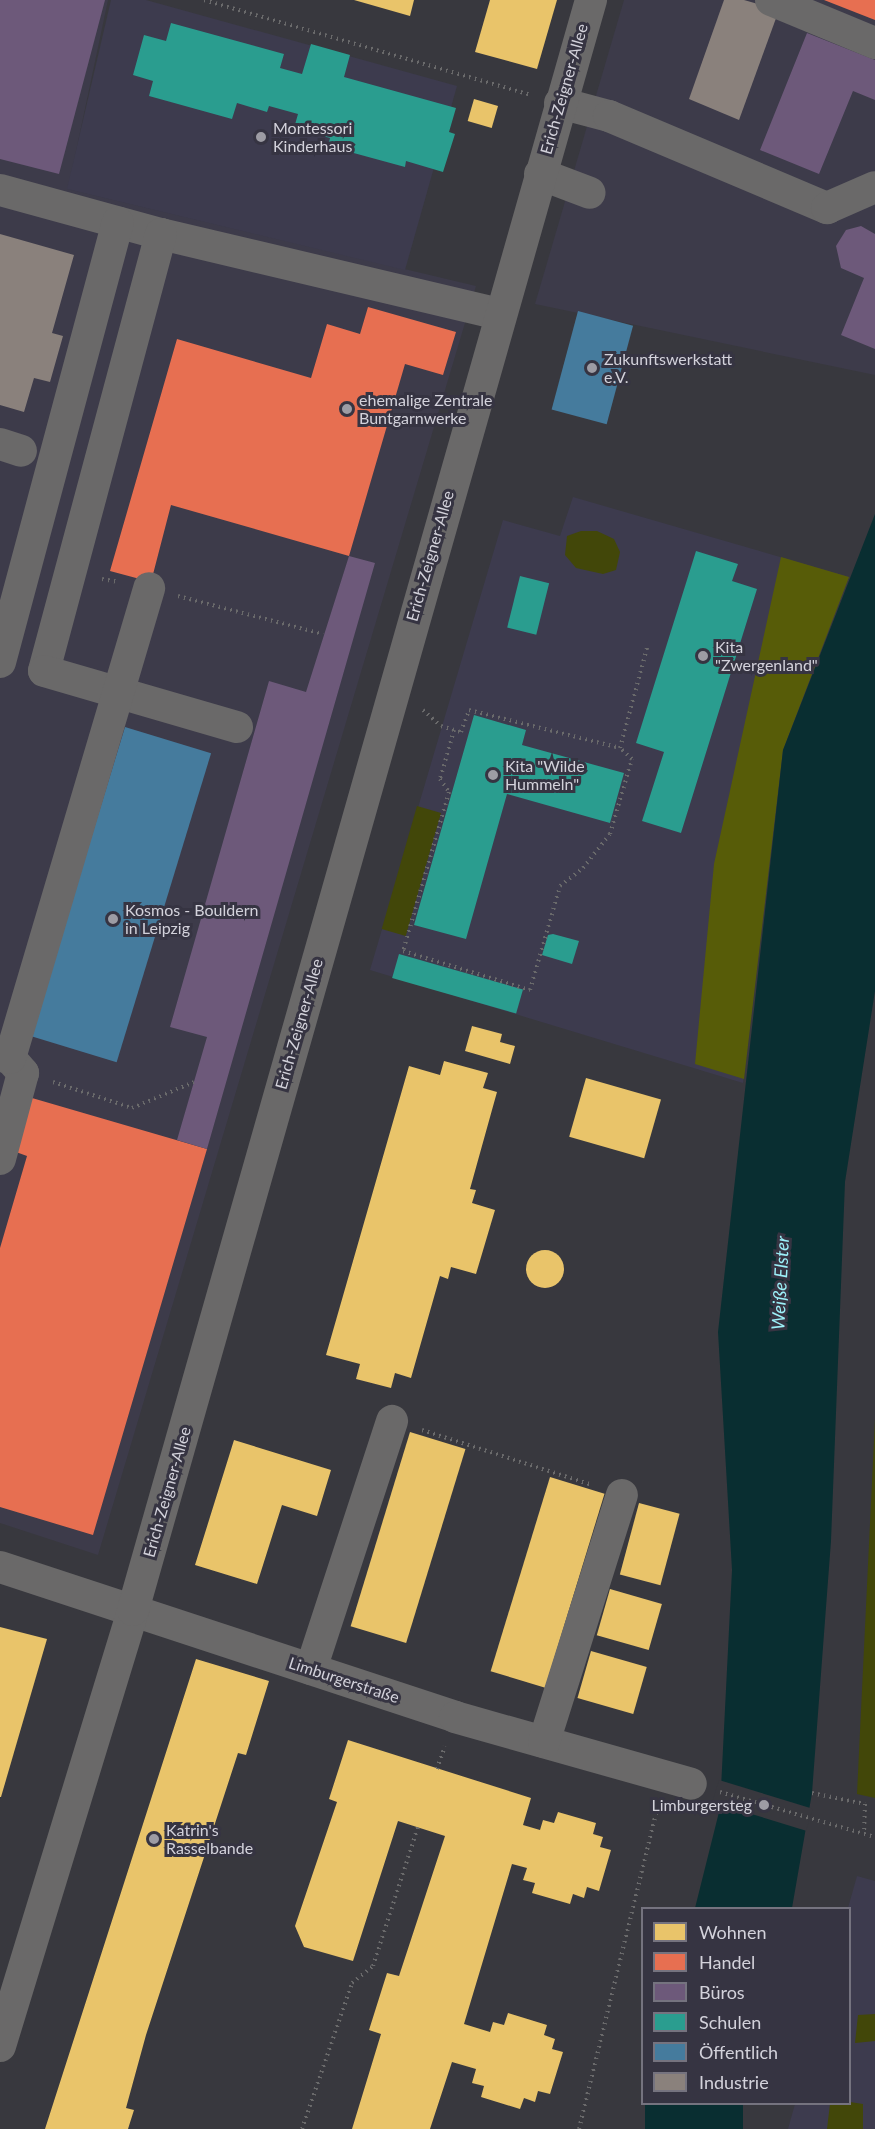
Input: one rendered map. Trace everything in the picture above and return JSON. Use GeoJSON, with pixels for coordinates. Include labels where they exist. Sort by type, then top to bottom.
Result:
{"type":"FeatureCollection","features":[{"type":"Feature","properties":{"kind":"street","name":"Erich-Zeigner-Allee"},"geometry":{"type":"LineString","coordinates":[[0,2046],[133,1610],[499,314],[591,0]]}},
{"type":"Feature","properties":{"kind":"street"},"geometry":{"type":"LineString","coordinates":[[771,0],[875,44]]}},
{"type":"Feature","properties":{"kind":"street"},"geometry":{"type":"LineString","coordinates":[[560,103],[609,116],[827,208],[875,187]]}},
{"type":"Feature","properties":{"kind":"street"},"geometry":{"type":"LineString","coordinates":[[540,174],[590,193]]}},
{"type":"Feature","properties":{"kind":"street"},"geometry":{"type":"LineString","coordinates":[[0,190],[161,234],[499,314]]}},
{"type":"Feature","properties":{"kind":"street"},"geometry":{"type":"LineString","coordinates":[[0,662],[118,223]]}},
{"type":"Feature","properties":{"kind":"street"},"geometry":{"type":"LineString","coordinates":[[161,234],[44,671],[117,690],[237,727]]}},
{"type":"Feature","properties":{"kind":"street"},"geometry":{"type":"LineString","coordinates":[[0,1159],[11,1062],[117,690],[149,588]]}},
{"type":"Feature","properties":{"kind":"street"},"geometry":{"type":"LineString","coordinates":[[311,1669],[393,1421]]}},
{"type":"Feature","properties":{"kind":"street"},"geometry":{"type":"LineString","coordinates":[[544,1742],[622,1495]]}},
{"type":"Feature","properties":{"kind":"street","name":"Limburgerstraße"},"geometry":{"type":"LineString","coordinates":[[0,1567],[311,1669],[544,1742],[678,1780]]}},
{"type":"Feature","properties":{"kind":"path"},"geometry":{"type":"LineString","coordinates":[[204,0],[560,103]]}},
{"type":"Feature","properties":{"kind":"path"},"geometry":{"type":"LineString","coordinates":[[69,572],[149,588],[323,634]]}},
{"type":"Feature","properties":{"kind":"path"},"geometry":{"type":"LineString","coordinates":[[620,748],[647,648]]}},
{"type":"Feature","properties":{"kind":"path"},"geometry":{"type":"LineString","coordinates":[[441,726],[461,732],[468,710],[620,748],[632,759],[610,834],[583,868],[560,886],[530,990],[404,951],[450,792],[440,779],[454,730]]}},
{"type":"Feature","properties":{"kind":"path"},"geometry":{"type":"LineString","coordinates":[[11,1062],[132,1108],[194,1082]]}},
{"type":"Feature","properties":{"kind":"path"},"geometry":{"type":"LineString","coordinates":[[393,1421],[622,1495]]}},
{"type":"Feature","properties":{"kind":"path"},"geometry":{"type":"LineString","coordinates":[[642,1907],[678,1780],[875,1837]]}},
{"type":"Feature","properties":{"kind":"path"},"geometry":{"type":"LineString","coordinates":[[812,1793],[865,1804],[864,1834]]}},
{"type":"Feature","properties":{"kind":"path"},"geometry":{"type":"LineString","coordinates":[[302,2129],[352,1983],[373,1966],[418,1827]]}},
{"type":"Feature","properties":{"kind":"path"},"geometry":{"type":"LineString","coordinates":[[579,2129],[641,1910]]}},
{"type":"Feature","properties":{"kind":"shaded area"},"geometry":{"type":"Polygon","coordinates":[[[0,0],[108,0],[68,189],[476,286],[98,1555],[0,1523],[0,0]]]}},
{"type":"Feature","properties":{"kind":"shaded area","name":"Montessori Kinderhaus"},"geometry":{"type":"Polygon","coordinates":[[[111,0],[146,0],[457,86],[405,270],[67,189],[111,0]]]}},
{"type":"Feature","properties":{"kind":"shaded area"},"geometry":{"type":"Polygon","coordinates":[[[624,0],[875,0],[875,375],[535,304],[624,0]]]}},
{"type":"Feature","properties":{"kind":"shaded area"},"geometry":{"type":"Polygon","coordinates":[[[573,497],[849,577],[783,750],[743,1083],[370,970],[503,520],[560,536],[573,497]]]}},
{"type":"Feature","properties":{"kind":"shaded area"},"geometry":{"type":"Polygon","coordinates":[[[781,557],[849,577],[783,750],[744,1079],[695,1064],[714,864],[781,557]]]}},
{"type":"Feature","properties":{"kind":"shaded area"},"geometry":{"type":"Polygon","coordinates":[[[857,1876],[875,1881],[875,2129],[788,2129],[795,2105],[851,2105],[851,1907],[848,1907],[857,1876]]]}},
{"type":"Feature","properties":{"kind":"green space"},"geometry":{"type":"Polygon","coordinates":[[[581,531],[597,531],[614,539],[620,552],[616,570],[603,574],[576,568],[565,555],[567,536],[581,531]]]}},
{"type":"Feature","properties":{"kind":"green space"},"geometry":{"type":"Polygon","coordinates":[[[417,806],[441,813],[406,936],[382,929],[417,806]]]}},
{"type":"Feature","properties":{"kind":"green space"},"geometry":{"type":"Polygon","coordinates":[[[875,1419],[875,1798],[857,1794],[875,1419]]]}},
{"type":"Feature","properties":{"kind":"green space"},"geometry":{"type":"Polygon","coordinates":[[[875,2014],[875,2041],[855,2043],[858,2015],[875,2014]]]}},
{"type":"Feature","properties":{"kind":"green space"},"geometry":{"type":"Polygon","coordinates":[[[851,2102],[863,2104],[863,2129],[827,2129],[830,2105],[851,2105],[851,2102]]]}},
{"type":"Feature","properties":{"kind":"water","name":"Weiße Elster"},"geometry":{"type":"Polygon","coordinates":[[[875,514],[875,991],[845,1182],[831,1541],[812,1793],[792,1907],[695,1907],[720,1808],[732,1570],[718,1332],[783,750],[875,514]]]}},
{"type":"Feature","properties":{"kind":"water"},"geometry":{"type":"Polygon","coordinates":[[[645,2105],[743,2105],[743,2129],[645,2129],[645,2105]]]}},
{"type":"Feature","properties":{"kind":"pier","name":"Limburgersteg"},"geometry":{"type":"Polygon","coordinates":[[[719,1780],[813,1809],[806,1831],[712,1802],[719,1780]]]}},
{"type":"Feature","properties":{"kind":"building: Wohnen"},"geometry":{"type":"Polygon","coordinates":[[[354,0],[414,0],[410,16],[354,0]]]}},
{"type":"Feature","properties":{"kind":"building: Wohnen"},"geometry":{"type":"Polygon","coordinates":[[[490,0],[557,0],[537,69],[475,52],[490,0]]]}},
{"type":"Feature","properties":{"kind":"building: Wohnen"},"geometry":{"type":"Polygon","coordinates":[[[474,99],[498,106],[492,128],[468,121],[474,99]]]}},
{"type":"Feature","properties":{"kind":"building: Wohnen"},"geometry":{"type":"Polygon","coordinates":[[[472,1026],[502,1034],[500,1042],[515,1046],[510,1064],[465,1051],[472,1026]]]}},
{"type":"Feature","properties":{"kind":"building: Wohnen"},"geometry":{"type":"Polygon","coordinates":[[[444,1061],[488,1073],[483,1088],[497,1092],[470,1189],[476,1190],[472,1203],[495,1210],[476,1274],[451,1267],[448,1279],[440,1276],[411,1378],[395,1373],[391,1388],[356,1379],[360,1364],[326,1355],[409,1066],[440,1075],[444,1061]]]}},
{"type":"Feature","properties":{"kind":"building: Wohnen"},"geometry":{"type":"Polygon","coordinates":[[[586,1078],[661,1099],[644,1158],[569,1137],[586,1078]]]}},
{"type":"Feature","properties":{"kind":"building: Wohnen"},"geometry":{"type":"Polygon","coordinates":[[[545,1250],[559,1255],[564,1269],[559,1283],[545,1288],[531,1283],[526,1269],[531,1255],[545,1250]]]}},
{"type":"Feature","properties":{"kind":"building: Wohnen"},"geometry":{"type":"Polygon","coordinates":[[[410,1432],[465,1449],[406,1643],[351,1626],[410,1432]]]}},
{"type":"Feature","properties":{"kind":"building: Wohnen"},"geometry":{"type":"Polygon","coordinates":[[[234,1440],[331,1470],[317,1516],[282,1505],[257,1584],[195,1565],[234,1440]]]}},
{"type":"Feature","properties":{"kind":"building: Wohnen"},"geometry":{"type":"Polygon","coordinates":[[[550,1477],[605,1494],[545,1688],[491,1671],[550,1477]]]}},
{"type":"Feature","properties":{"kind":"building: Wohnen"},"geometry":{"type":"Polygon","coordinates":[[[639,1503],[680,1514],[660,1585],[620,1574],[639,1503]]]}},
{"type":"Feature","properties":{"kind":"building: Wohnen"},"geometry":{"type":"Polygon","coordinates":[[[610,1589],[662,1604],[649,1650],[597,1635],[610,1589]]]}},
{"type":"Feature","properties":{"kind":"building: Wohnen"},"geometry":{"type":"Polygon","coordinates":[[[0,1627],[47,1639],[1,1797],[0,1797],[0,1627]]]}},
{"type":"Feature","properties":{"kind":"building: Wohnen"},"geometry":{"type":"Polygon","coordinates":[[[591,1651],[647,1667],[633,1714],[577,1698],[591,1651]]]}},
{"type":"Feature","properties":{"kind":"building: Wohnen"},"geometry":{"type":"Polygon","coordinates":[[[196,1659],[269,1681],[246,1755],[238,1753],[146,2035],[126,2108],[134,2110],[128,2129],[45,2129],[196,1659]]]}},
{"type":"Feature","properties":{"kind":"building: Wohnen"},"geometry":{"type":"Polygon","coordinates":[[[348,1740],[531,1798],[523,1825],[540,1830],[543,1820],[554,1823],[558,1812],[596,1823],[593,1834],[603,1837],[600,1847],[611,1850],[599,1891],[587,1887],[584,1898],[573,1894],[570,1904],[532,1893],[535,1883],[523,1880],[527,1868],[512,1864],[464,2024],[490,2032],[493,2022],[504,2025],[508,2013],[547,2025],[544,2035],[555,2039],[552,2049],[563,2052],[550,2094],[538,2091],[535,2102],[524,2098],[520,2109],[481,2097],[484,2086],[472,2083],[476,2069],[452,2062],[430,2129],[352,2129],[381,2034],[369,2030],[387,1973],[399,1976],[445,1836],[398,1821],[353,1961],[304,1947],[295,1926],[337,1802],[329,1799],[348,1740]]]}},
{"type":"Feature","properties":{"kind":"building: Handel"},"geometry":{"type":"Polygon","coordinates":[[[824,0],[875,0],[875,20],[824,0]]]}},
{"type":"Feature","properties":{"kind":"building: Handel","name":"ehemalige Zentrale Buntgarnwerke"},"geometry":{"type":"Polygon","coordinates":[[[368,307],[456,332],[443,375],[405,364],[349,556],[171,505],[151,582],[110,571],[177,339],[311,378],[327,324],[360,334],[368,307]]]}},
{"type":"Feature","properties":{"kind":"building: Handel"},"geometry":{"type":"Polygon","coordinates":[[[32,1098],[207,1149],[93,1535],[0,1507],[0,1248],[27,1156],[16,1152],[32,1098]]]}},
{"type":"Feature","properties":{"kind":"building: Büros"},"geometry":{"type":"Polygon","coordinates":[[[0,0],[105,0],[59,174],[0,159],[0,0]]]}},
{"type":"Feature","properties":{"kind":"building: Büros"},"geometry":{"type":"Polygon","coordinates":[[[807,33],[875,60],[875,100],[853,91],[819,174],[760,150],[807,33]]]}},
{"type":"Feature","properties":{"kind":"building: Büros"},"geometry":{"type":"Polygon","coordinates":[[[861,226],[875,234],[875,349],[841,335],[864,278],[841,268],[836,246],[846,230],[861,226]]]}},
{"type":"Feature","properties":{"kind":"building: Büros"},"geometry":{"type":"Polygon","coordinates":[[[349,556],[375,563],[207,1149],[177,1140],[207,1037],[170,1027],[269,681],[306,692],[349,556]]]}},
{"type":"Feature","properties":{"kind":"building: Schulen","name":"Montessori Kinderhaus"},"geometry":{"type":"Polygon","coordinates":[[[171,23],[284,54],[280,68],[302,74],[311,44],[350,55],[344,77],[456,108],[449,132],[455,134],[443,172],[406,161],[405,167],[328,146],[330,138],[294,128],[298,114],[269,106],[267,112],[237,103],[232,119],[149,96],[153,81],[133,75],[144,35],[166,41],[171,23]]]}},
{"type":"Feature","properties":{"kind":"building: Schulen"},"geometry":{"type":"Polygon","coordinates":[[[696,551],[738,564],[732,581],[757,589],[681,833],[642,821],[664,752],[636,743],[696,551]]]}},
{"type":"Feature","properties":{"kind":"building: Schulen"},"geometry":{"type":"Polygon","coordinates":[[[520,576],[549,583],[536,635],[507,627],[520,576]]]}},
{"type":"Feature","properties":{"kind":"building: Schulen"},"geometry":{"type":"Polygon","coordinates":[[[474,715],[526,730],[522,745],[624,773],[610,823],[507,794],[466,939],[414,925],[474,715]]]}},
{"type":"Feature","properties":{"kind":"building: Schulen"},"geometry":{"type":"Polygon","coordinates":[[[553,934],[579,941],[572,964],[542,955],[548,935],[553,934]]]}},
{"type":"Feature","properties":{"kind":"building: Schulen"},"geometry":{"type":"Polygon","coordinates":[[[399,954],[523,990],[516,1014],[392,978],[399,954]]]}},
{"type":"Feature","properties":{"kind":"building: Öffentlich","name":"Zukunftswerkstatt e.V."},"geometry":{"type":"Polygon","coordinates":[[[578,311],[633,326],[607,424],[552,410],[578,311]]]}},
{"type":"Feature","properties":{"kind":"building: Öffentlich","name":"Kosmos - Bouldern in Leipzig"},"geometry":{"type":"Polygon","coordinates":[[[125,727],[211,753],[117,1062],[31,1036],[125,727]]]}},
{"type":"Feature","properties":{"kind":"building: Industrie"},"geometry":{"type":"Polygon","coordinates":[[[724,0],[744,0],[779,10],[739,120],[689,99],[724,0]]]}},
{"type":"Feature","properties":{"kind":"building: Industrie"},"geometry":{"type":"Polygon","coordinates":[[[0,234],[74,255],[52,333],[63,336],[50,382],[34,378],[24,412],[0,405],[0,234]]]}},
{"type":"Feature","properties":{"kind":"place","name":"Montessori Kinderhaus"},"geometry":{"type":"Point","coordinates":[261,137]}},
{"type":"Feature","properties":{"kind":"place","name":"Zukunftswerkstatt e.V."},"geometry":{"type":"Point","coordinates":[592,368]}},
{"type":"Feature","properties":{"kind":"place","name":"ehemalige Zentrale Buntgarnwerke"},"geometry":{"type":"Point","coordinates":[347,409]}},
{"type":"Feature","properties":{"kind":"place","name":"Kita \"Zwergenland\""},"geometry":{"type":"Point","coordinates":[703,656]}},
{"type":"Feature","properties":{"kind":"place","name":"Kita \"Wilde Hummeln\""},"geometry":{"type":"Point","coordinates":[493,775]}},
{"type":"Feature","properties":{"kind":"place","name":"Kosmos - Bouldern in Leipzig"},"geometry":{"type":"Point","coordinates":[113,919]}},
{"type":"Feature","properties":{"kind":"place","name":"Limburgersteg"},"geometry":{"type":"Point","coordinates":[764,1805]}},
{"type":"Feature","properties":{"kind":"place","name":"Katrin's Rasselbande"},"geometry":{"type":"Point","coordinates":[154,1839]}}]}
